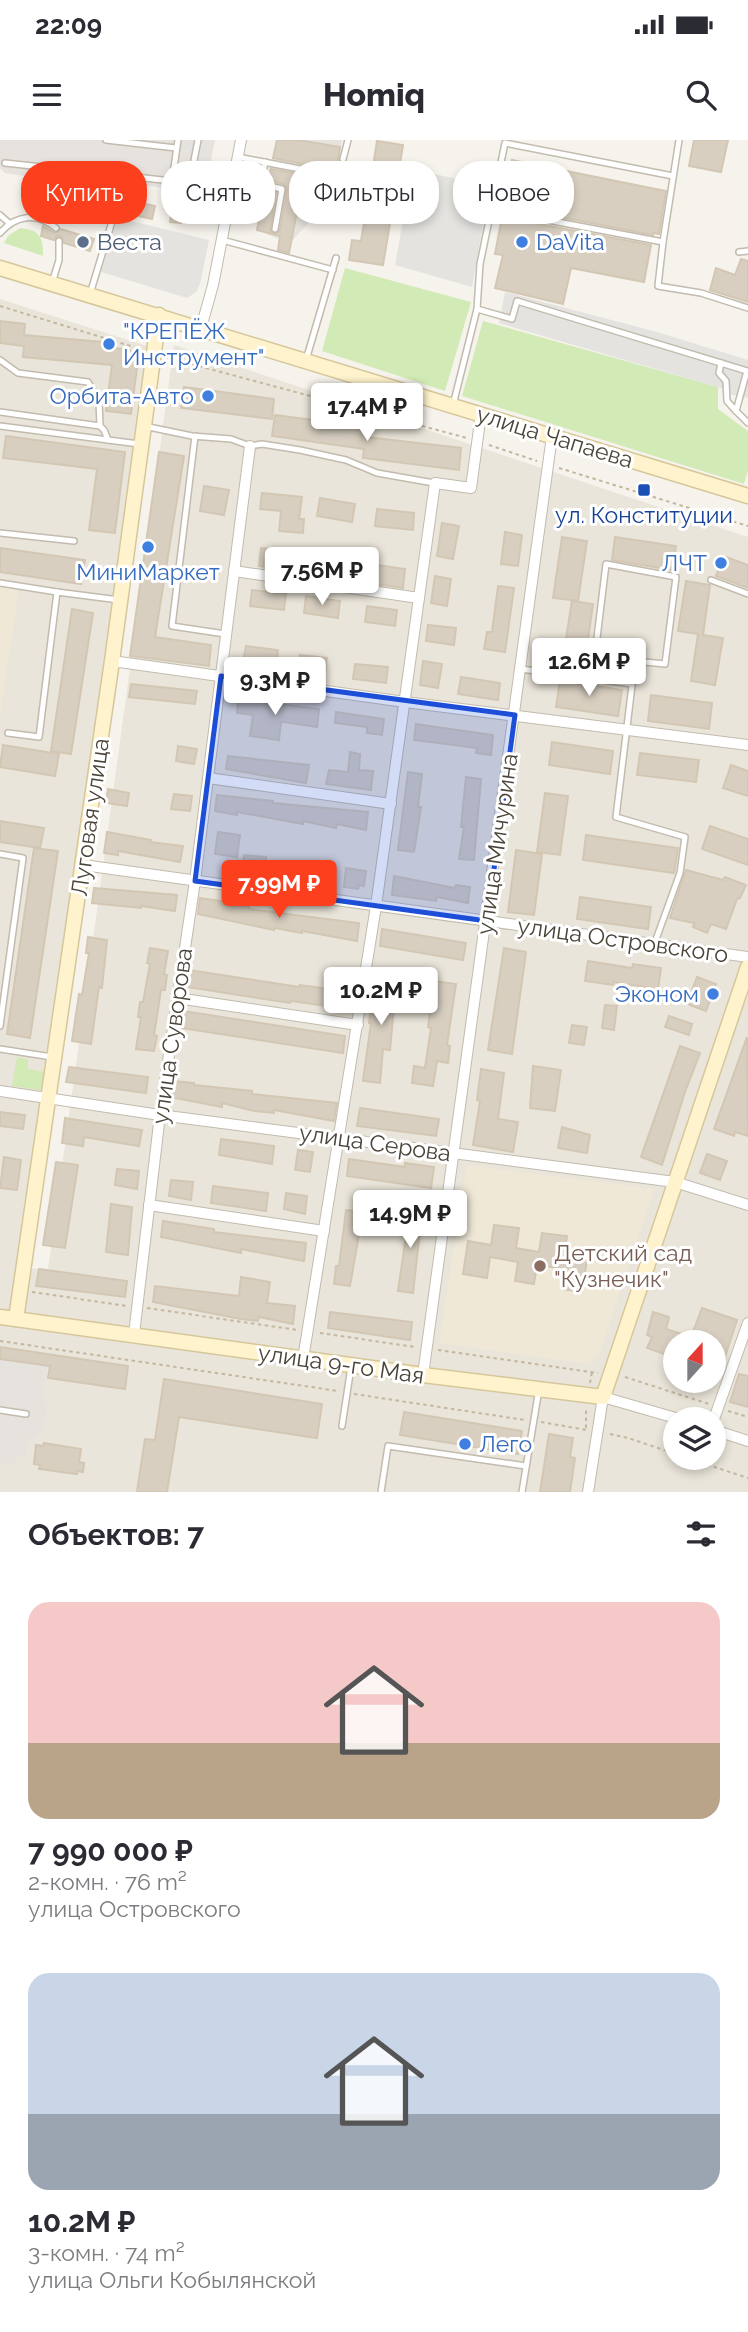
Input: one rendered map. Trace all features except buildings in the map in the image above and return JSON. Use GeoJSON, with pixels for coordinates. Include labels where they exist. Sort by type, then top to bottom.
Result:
{"type":"FeatureCollection","features":[{"type":"Feature","properties":{"kind":"street"},"geometry":{"type":"LineString","coordinates":[[201,328],[213,285],[241,140]]}},
{"type":"Feature","properties":{"kind":"street","name":"улица Чапаева"},"geometry":{"type":"LineString","coordinates":[[0,268],[748,496]]}},
{"type":"Feature","properties":{"kind":"street","name":"Луговая улица"},"geometry":{"type":"LineString","coordinates":[[16,1319],[121,600],[159,315]]}},
{"type":"Feature","properties":{"kind":"street"},"geometry":{"type":"LineString","coordinates":[[303,1359],[376,906],[435,483],[471,488],[481,414]]}},
{"type":"Feature","properties":{"kind":"street","name":"улица Мичурина"},"geometry":{"type":"LineString","coordinates":[[423,1376],[552,436]]}},
{"type":"Feature","properties":{"kind":"street","name":"улица Суворова"},"geometry":{"type":"LineString","coordinates":[[134,1334],[160,1115],[195,881],[250,446]]}},
{"type":"Feature","properties":{"kind":"street"},"geometry":{"type":"LineString","coordinates":[[234,571],[419,598]]}},
{"type":"Feature","properties":{"kind":"street"},"geometry":{"type":"LineString","coordinates":[[112,661],[405,702],[748,745]]}},
{"type":"Feature","properties":{"kind":"street"},"geometry":{"type":"LineString","coordinates":[[208,778],[391,804]]}},
{"type":"Feature","properties":{"kind":"street","name":"улица Островского"},"geometry":{"type":"LineString","coordinates":[[83,865],[748,957]]}},
{"type":"Feature","properties":{"kind":"street"},"geometry":{"type":"LineString","coordinates":[[588,1492],[603,1397],[610,1374],[748,967]]}},
{"type":"Feature","properties":{"kind":"street"},"geometry":{"type":"LineString","coordinates":[[177,998],[358,1025]]}},
{"type":"Feature","properties":{"kind":"street","name":"улица Серова"},"geometry":{"type":"LineString","coordinates":[[0,1091],[160,1115],[675,1182],[748,1205]]}},
{"type":"Feature","properties":{"kind":"street"},"geometry":{"type":"LineString","coordinates":[[149,1205],[324,1231]]}},
{"type":"Feature","properties":{"kind":"street","name":"улица 9-го Мая"},"geometry":{"type":"LineString","coordinates":[[0,1317],[423,1376],[603,1397],[663,1414]]}},
{"type":"Feature","properties":{"kind":"street"},"geometry":{"type":"LineString","coordinates":[[718,1407],[748,1323]]}},
{"type":"Feature","properties":{"kind":"street"},"geometry":{"type":"LineString","coordinates":[[726,1434],[748,1441]]}},
{"type":"Feature","properties":{"kind":"lane"},"geometry":{"type":"LineString","coordinates":[[106,140],[176,148]]}},
{"type":"Feature","properties":{"kind":"lane"},"geometry":{"type":"LineString","coordinates":[[5,163],[172,181],[178,140]]}},
{"type":"Feature","properties":{"kind":"lane"},"geometry":{"type":"LineString","coordinates":[[194,161],[198,140]]}},
{"type":"Feature","properties":{"kind":"lane"},"geometry":{"type":"LineString","coordinates":[[343,159],[348,140]]}},
{"type":"Feature","properties":{"kind":"lane"},"geometry":{"type":"LineString","coordinates":[[679,140],[658,286],[701,293],[748,308]]}},
{"type":"Feature","properties":{"kind":"lane"},"geometry":{"type":"LineString","coordinates":[[501,161],[505,143],[673,176]]}},
{"type":"Feature","properties":{"kind":"lane"},"geometry":{"type":"LineString","coordinates":[[238,157],[260,161]]}},
{"type":"Feature","properties":{"kind":"lane"},"geometry":{"type":"LineString","coordinates":[[275,187],[282,189],[275,229]]}},
{"type":"Feature","properties":{"kind":"lane"},"geometry":{"type":"LineString","coordinates":[[0,215],[9,223]]}},
{"type":"Feature","properties":{"kind":"lane"},"geometry":{"type":"LineString","coordinates":[[0,233],[9,223],[26,216],[44,220],[56,228]]}},
{"type":"Feature","properties":{"kind":"lane"},"geometry":{"type":"LineString","coordinates":[[90,294],[111,224]]}},
{"type":"Feature","properties":{"kind":"lane"},"geometry":{"type":"LineString","coordinates":[[453,406],[477,309],[480,264],[487,224]]}},
{"type":"Feature","properties":{"kind":"lane"},"geometry":{"type":"LineString","coordinates":[[569,224],[663,242]]}},
{"type":"Feature","properties":{"kind":"lane"},"geometry":{"type":"LineString","coordinates":[[222,240],[333,270]]}},
{"type":"Feature","properties":{"kind":"lane"},"geometry":{"type":"LineString","coordinates":[[52,283],[59,260],[59,241]]}},
{"type":"Feature","properties":{"kind":"lane"},"geometry":{"type":"LineString","coordinates":[[740,252],[748,251]]}},
{"type":"Feature","properties":{"kind":"lane"},"geometry":{"type":"LineString","coordinates":[[306,360],[337,258]]}},
{"type":"Feature","properties":{"kind":"lane"},"geometry":{"type":"LineString","coordinates":[[477,309],[512,319],[517,302],[747,371],[736,411]]}},
{"type":"Feature","properties":{"kind":"lane"},"geometry":{"type":"LineString","coordinates":[[0,360],[18,373],[88,382],[99,401],[100,426]]}},
{"type":"Feature","properties":{"kind":"lane"},"geometry":{"type":"LineString","coordinates":[[721,363],[719,373],[726,381],[727,401],[748,423]]}},
{"type":"Feature","properties":{"kind":"lane"},"geometry":{"type":"LineString","coordinates":[[0,412],[100,426],[108,440]]}},
{"type":"Feature","properties":{"kind":"lane"},"geometry":{"type":"LineString","coordinates":[[0,426],[142,445]]}},
{"type":"Feature","properties":{"kind":"lane"},"geometry":{"type":"LineString","coordinates":[[144,426],[195,436],[231,439],[250,446],[262,444],[300,450],[345,460],[377,473],[435,483]]}},
{"type":"Feature","properties":{"kind":"lane"},"geometry":{"type":"LineString","coordinates":[[195,436],[172,626],[226,634]]}},
{"type":"Feature","properties":{"kind":"lane"},"geometry":{"type":"LineString","coordinates":[[0,533],[74,541]]}},
{"type":"Feature","properties":{"kind":"lane"},"geometry":{"type":"LineString","coordinates":[[592,678],[606,565],[676,577],[665,664],[635,661],[616,817],[685,837],[680,873],[654,944]]}},
{"type":"Feature","properties":{"kind":"lane"},"geometry":{"type":"LineString","coordinates":[[711,580],[748,594]]}},
{"type":"Feature","properties":{"kind":"lane"},"geometry":{"type":"LineString","coordinates":[[0,583],[121,600]]}},
{"type":"Feature","properties":{"kind":"lane"},"geometry":{"type":"LineString","coordinates":[[8,733],[39,737],[57,592]]}},
{"type":"Feature","properties":{"kind":"lane"},"geometry":{"type":"LineString","coordinates":[[521,669],[632,684]]}},
{"type":"Feature","properties":{"kind":"lane"},"geometry":{"type":"LineString","coordinates":[[0,854],[23,858],[0,1026]]}},
{"type":"Feature","properties":{"kind":"lane"},"geometry":{"type":"LineString","coordinates":[[0,1049],[55,1057]]}},
{"type":"Feature","properties":{"kind":"lane"},"geometry":{"type":"LineString","coordinates":[[342,1426],[351,1366]]}},
{"type":"Feature","properties":{"kind":"lane"},"geometry":{"type":"LineString","coordinates":[[522,1492],[539,1389]]}},
{"type":"Feature","properties":{"kind":"lane"},"geometry":{"type":"LineString","coordinates":[[0,1410],[26,1414]]}},
{"type":"Feature","properties":{"kind":"lane"},"geometry":{"type":"LineString","coordinates":[[382,1492],[388,1446],[526,1466]]}},
{"type":"Feature","properties":{"kind":"path"},"geometry":{"type":"LineString","coordinates":[[0,306],[154,354],[478,441],[748,526]]}},
{"type":"Feature","properties":{"kind":"path"},"geometry":{"type":"LineString","coordinates":[[20,1290],[610,1374],[718,1407]]}},
{"type":"Feature","properties":{"kind":"path"},"geometry":{"type":"LineString","coordinates":[[726,1410],[748,1417]]}},
{"type":"Feature","properties":{"kind":"path"},"geometry":{"type":"LineString","coordinates":[[724,1470],[748,1478]]}},
{"type":"Feature","properties":{"kind":"highlighted area"},"geometry":{"type":"Polygon","coordinates":[[[221,676],[515,715],[487,921],[195,881],[221,676]]]}},
{"type":"Feature","properties":{"kind":"shaded area"},"geometry":{"type":"Polygon","coordinates":[[[0,140],[215,140],[211,161],[161,161],[161,188],[147,186],[147,161],[21,161],[21,175],[5,173],[0,168],[0,140]]]}},
{"type":"Feature","properties":{"kind":"shaded area"},"geometry":{"type":"Polygon","coordinates":[[[277,140],[342,140],[339,161],[289,161],[289,224],[307,224],[292,241],[257,230],[258,224],[275,224],[275,161],[271,161],[277,140]]]}},
{"type":"Feature","properties":{"kind":"shaded area"},"geometry":{"type":"Polygon","coordinates":[[[439,175],[453,178],[453,224],[483,224],[472,287],[395,265],[402,224],[439,224],[439,175]]]}},
{"type":"Feature","properties":{"kind":"shaded area"},"geometry":{"type":"Polygon","coordinates":[[[115,224],[143,224],[209,240],[200,284],[196,292],[187,298],[101,272],[115,224]]]}},
{"type":"Feature","properties":{"kind":"shaded area"},"geometry":{"type":"Polygon","coordinates":[[[505,292],[657,332],[748,360],[748,398],[499,323],[505,292]]]}},
{"type":"Feature","properties":{"kind":"shaded area"},"geometry":{"type":"Polygon","coordinates":[[[0,299],[150,347],[18,1267],[48,1270],[174,345],[748,537],[748,1492],[0,1492],[0,299]]]}},
{"type":"Feature","properties":{"kind":"shaded area"},"geometry":{"type":"Polygon","coordinates":[[[0,586],[19,588],[0,715],[0,586]]]}},
{"type":"Feature","properties":{"kind":"shaded area","name":"Детский сад \"Кузнечик\""},"geometry":{"type":"Polygon","coordinates":[[[467,1165],[654,1189],[600,1351],[589,1364],[439,1343],[467,1165]]]}},
{"type":"Feature","properties":{"kind":"shaded area"},"geometry":{"type":"Polygon","coordinates":[[[0,1359],[47,1366],[43,1398],[47,1400],[44,1431],[39,1431],[37,1438],[28,1439],[25,1456],[17,1456],[15,1465],[0,1463],[0,1359]]]}},
{"type":"Feature","properties":{"kind":"green space"},"geometry":{"type":"Polygon","coordinates":[[[20,228],[39,236],[43,256],[4,243],[8,236],[20,228]]]}},
{"type":"Feature","properties":{"kind":"green space"},"geometry":{"type":"Polygon","coordinates":[[[345,268],[471,302],[445,391],[322,351],[345,268]]]}},
{"type":"Feature","properties":{"kind":"green space"},"geometry":{"type":"Polygon","coordinates":[[[483,321],[718,387],[718,409],[748,431],[748,470],[744,484],[462,396],[483,321]]]}},
{"type":"Feature","properties":{"kind":"green space"},"geometry":{"type":"Polygon","coordinates":[[[17,1057],[28,1059],[28,1069],[46,1072],[44,1085],[40,1090],[12,1086],[17,1057]]]}},
{"type":"Feature","properties":{"kind":"place","name":"Веста"},"geometry":{"type":"Point","coordinates":[83,242]}},
{"type":"Feature","properties":{"kind":"place","name":"DaVita"},"geometry":{"type":"Point","coordinates":[522,242]}},
{"type":"Feature","properties":{"kind":"place","name":"\"КРЕПЁЖ Инструмент\""},"geometry":{"type":"Point","coordinates":[109,344]}},
{"type":"Feature","properties":{"kind":"place","name":"Орбита-Авто"},"geometry":{"type":"Point","coordinates":[208,396]}},
{"type":"Feature","properties":{"kind":"place","name":"ул. Конституции"},"geometry":{"type":"Point","coordinates":[644,490]}},
{"type":"Feature","properties":{"kind":"place","name":"МиниМаркет"},"geometry":{"type":"Point","coordinates":[148,547]}},
{"type":"Feature","properties":{"kind":"place","name":"ЛЧТ"},"geometry":{"type":"Point","coordinates":[721,563]}},
{"type":"Feature","properties":{"kind":"place","name":"Эконом"},"geometry":{"type":"Point","coordinates":[713,994]}},
{"type":"Feature","properties":{"kind":"place","name":"Детский сад \"Кузнечик\""},"geometry":{"type":"Point","coordinates":[540,1266]}},
{"type":"Feature","properties":{"kind":"place","name":"Лего"},"geometry":{"type":"Point","coordinates":[465,1444]}}]}
